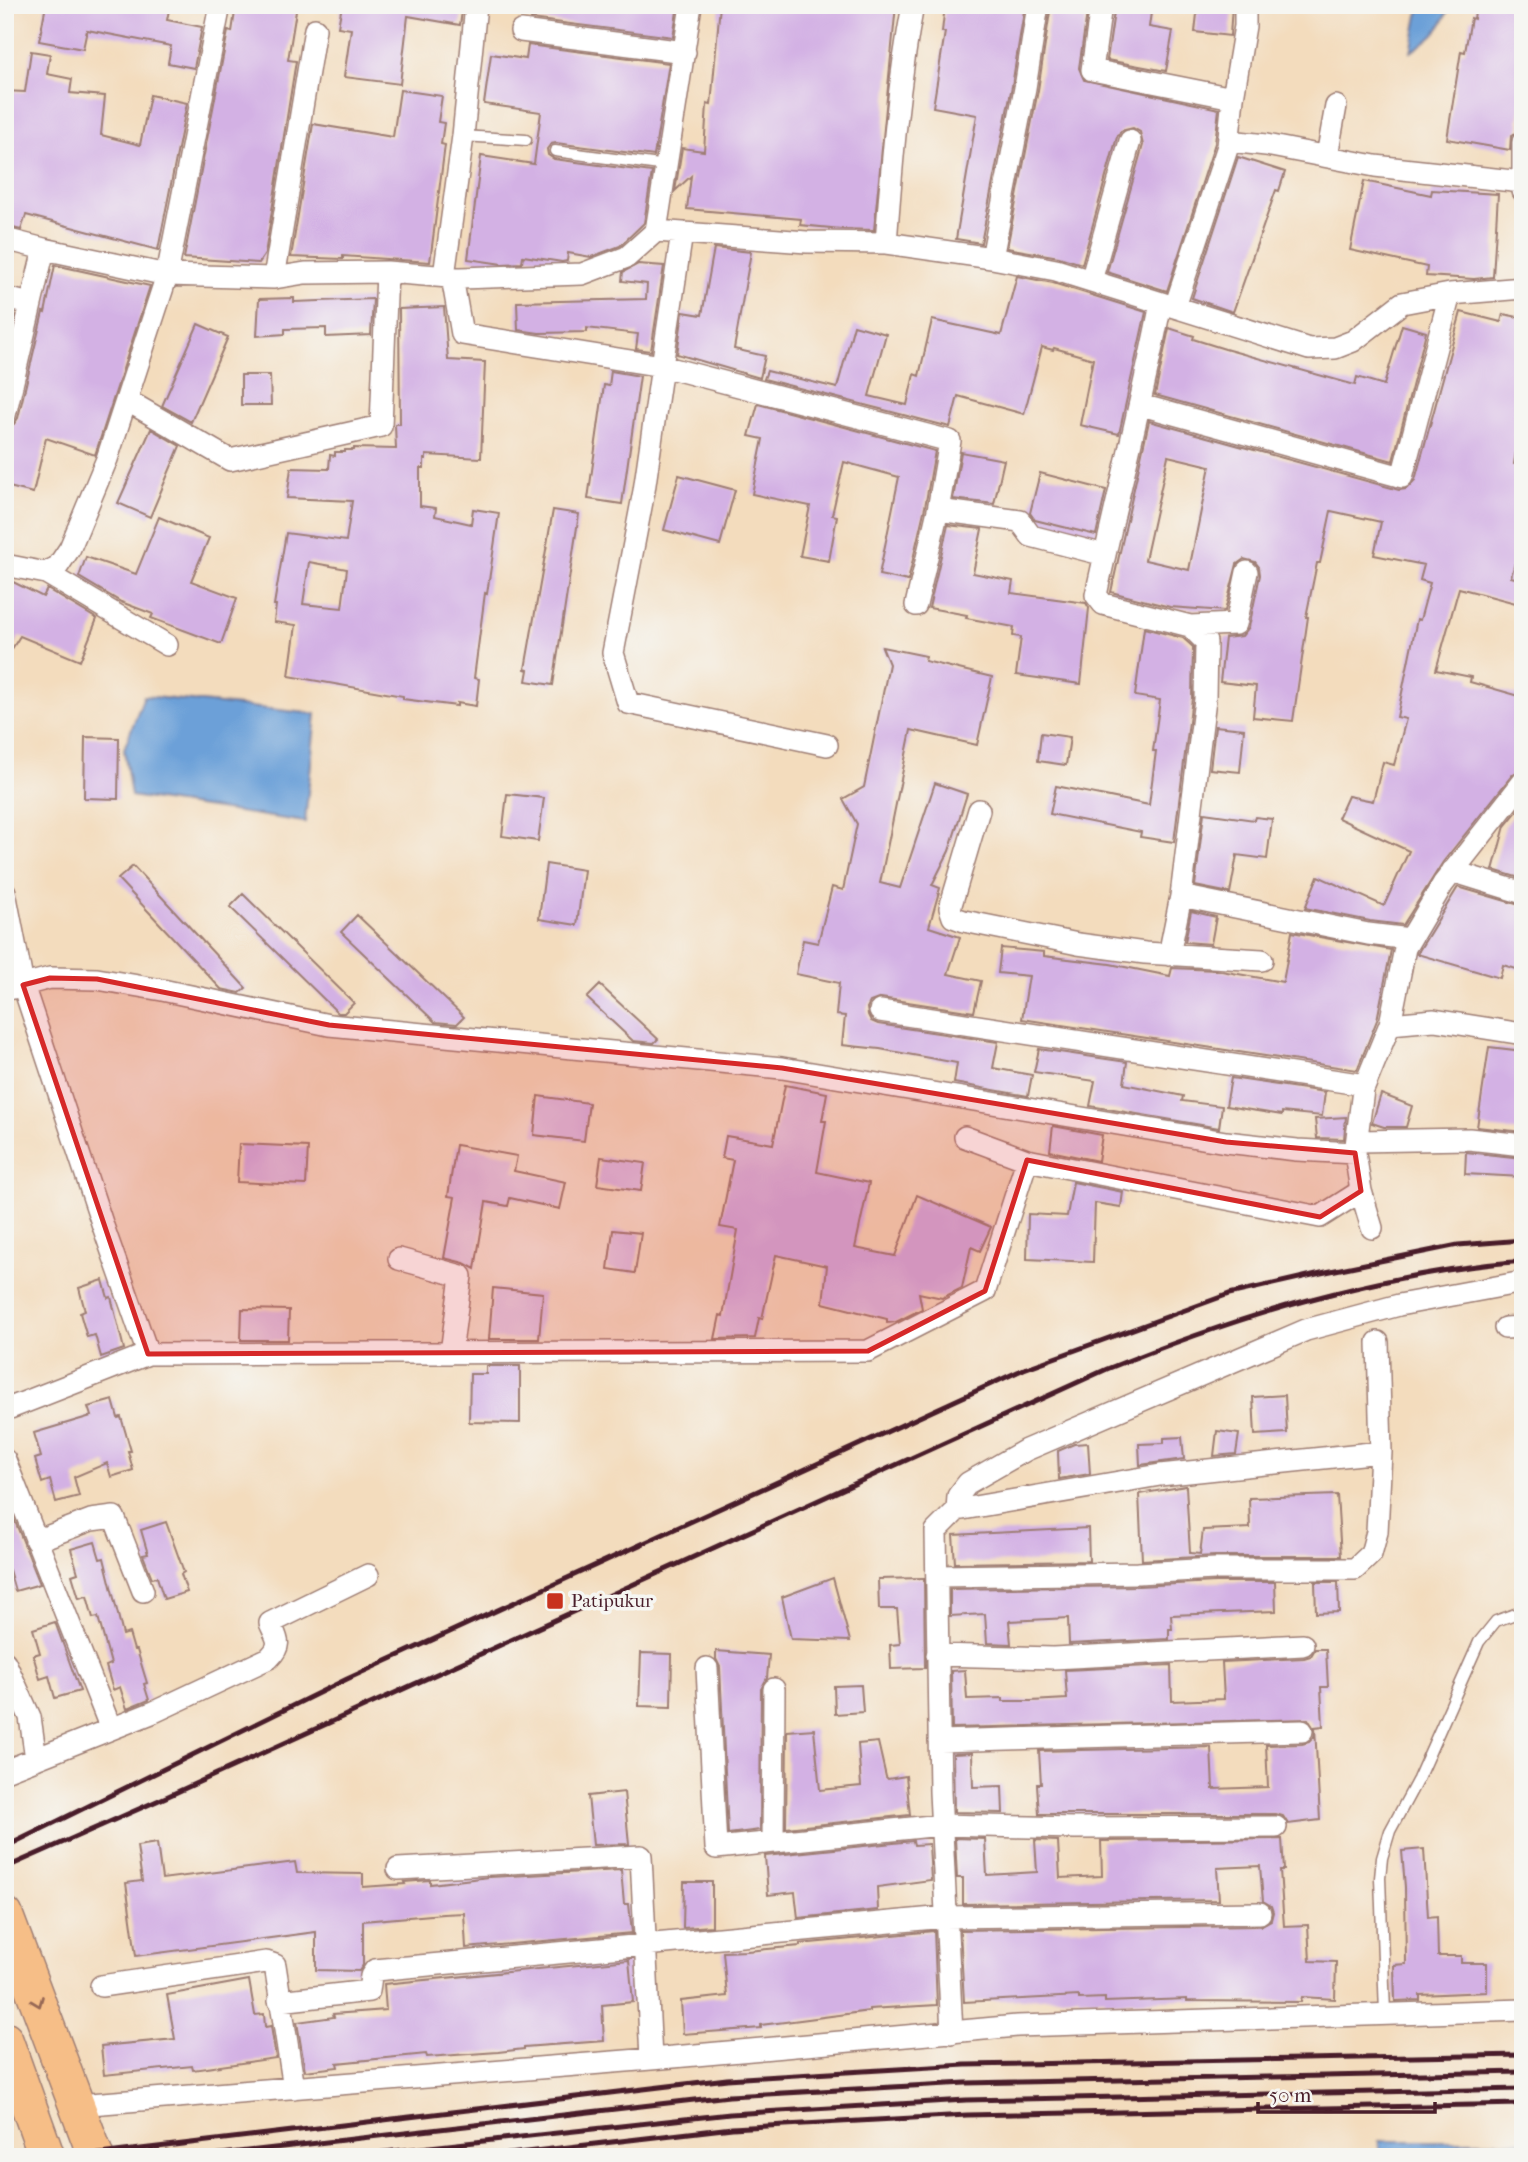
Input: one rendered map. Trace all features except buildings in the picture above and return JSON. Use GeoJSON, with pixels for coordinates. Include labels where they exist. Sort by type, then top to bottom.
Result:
{"type":"FeatureCollection","features":[{"type":"Feature","properties":{"kind":"main road"},"geometry":{"type":"LineString","coordinates":[[5,1915],[96,2157]]}},
{"type":"Feature","properties":{"kind":"main road"},"geometry":{"type":"LineString","coordinates":[[5,2040],[47,2157]]}},
{"type":"Feature","properties":{"kind":"street"},"geometry":{"type":"LineString","coordinates":[[46,573],[58,566],[70,548],[107,459],[167,275],[220,5]]}},
{"type":"Feature","properties":{"kind":"street"},"geometry":{"type":"LineString","coordinates":[[476,5],[448,276],[462,334],[662,366],[950,441],[938,510],[916,605]]}},
{"type":"Feature","properties":{"kind":"street"},"geometry":{"type":"LineString","coordinates":[[5,239],[167,275],[274,278],[306,273],[387,272],[525,277],[582,274],[627,257],[656,231],[691,5]]}},
{"type":"Feature","properties":{"kind":"street"},"geometry":{"type":"LineString","coordinates":[[886,243],[902,63],[913,5]]}},
{"type":"Feature","properties":{"kind":"street"},"geometry":{"type":"LineString","coordinates":[[992,258],[1038,5]]}},
{"type":"Feature","properties":{"kind":"street"},"geometry":{"type":"LineString","coordinates":[[1101,5],[1092,70],[1233,98]]}},
{"type":"Feature","properties":{"kind":"street"},"geometry":{"type":"LineString","coordinates":[[1245,5],[1245,26],[1229,141],[1168,305],[1141,405],[1096,595],[1103,604],[1191,626],[1236,624],[1247,572]]}},
{"type":"Feature","properties":{"kind":"street"},"geometry":{"type":"LineString","coordinates":[[274,278],[315,29]]}},
{"type":"Feature","properties":{"kind":"street"},"geometry":{"type":"LineString","coordinates":[[520,31],[685,52]]}},
{"type":"Feature","properties":{"kind":"street"},"geometry":{"type":"LineString","coordinates":[[1327,156],[1336,106]]}},
{"type":"Feature","properties":{"kind":"street"},"geometry":{"type":"LineString","coordinates":[[1091,281],[1130,141]]}},
{"type":"Feature","properties":{"kind":"street"},"geometry":{"type":"LineString","coordinates":[[1229,141],[1266,145],[1375,166],[1522,182]]}},
{"type":"Feature","properties":{"kind":"street"},"geometry":{"type":"LineString","coordinates":[[1523,142],[1523,191]]}},
{"type":"Feature","properties":{"kind":"street"},"geometry":{"type":"LineString","coordinates":[[656,231],[807,242],[886,243],[992,258],[1091,281],[1309,349],[1335,348],[1353,341],[1402,303],[1450,294],[1523,288]]}},
{"type":"Feature","properties":{"kind":"street"},"geometry":{"type":"LineString","coordinates":[[682,233],[644,491],[613,653],[628,703],[827,745]]}},
{"type":"Feature","properties":{"kind":"street"},"geometry":{"type":"LineString","coordinates":[[5,415],[44,249]]}},
{"type":"Feature","properties":{"kind":"street"},"geometry":{"type":"LineString","coordinates":[[128,401],[230,460],[382,426],[387,272]]}},
{"type":"Feature","properties":{"kind":"street"},"geometry":{"type":"LineString","coordinates":[[1141,405],[1402,477],[1450,294]]}},
{"type":"Feature","properties":{"kind":"street"},"geometry":{"type":"LineString","coordinates":[[5,298],[31,304]]}},
{"type":"Feature","properties":{"kind":"street"},"geometry":{"type":"LineString","coordinates":[[938,510],[1020,521],[1031,536],[1105,555]]}},
{"type":"Feature","properties":{"kind":"street"},"geometry":{"type":"LineString","coordinates":[[5,565],[46,573],[167,645]]}},
{"type":"Feature","properties":{"kind":"street"},"geometry":{"type":"LineString","coordinates":[[1169,955],[1181,896],[1205,699],[1206,642],[1191,626]]}},
{"type":"Feature","properties":{"kind":"street"},"geometry":{"type":"LineString","coordinates":[[1372,1228],[1362,1191],[1356,1147],[1365,1085],[1390,1024],[1405,948],[1452,871],[1523,782]]}},
{"type":"Feature","properties":{"kind":"street"},"geometry":{"type":"LineString","coordinates":[[979,810],[950,908],[953,917],[1078,944],[1169,955],[1262,960]]}},
{"type":"Feature","properties":{"kind":"street"},"geometry":{"type":"LineString","coordinates":[[1452,871],[1523,892]]}},
{"type":"Feature","properties":{"kind":"street"},"geometry":{"type":"LineString","coordinates":[[5,892],[14,987],[148,1354]]}},
{"type":"Feature","properties":{"kind":"street"},"geometry":{"type":"LineString","coordinates":[[1181,896],[1368,934],[1410,939]]}},
{"type":"Feature","properties":{"kind":"street"},"geometry":{"type":"LineString","coordinates":[[14,987],[50,978],[97,979],[330,1025],[782,1068],[1226,1142],[1297,1150],[1469,1139],[1523,1145]]}},
{"type":"Feature","properties":{"kind":"street"},"geometry":{"type":"LineString","coordinates":[[880,1011],[1365,1085]]}},
{"type":"Feature","properties":{"kind":"street"},"geometry":{"type":"LineString","coordinates":[[1390,1024],[1434,1020],[1523,1034]]}},
{"type":"Feature","properties":{"kind":"street"},"geometry":{"type":"LineString","coordinates":[[965,1137],[1027,1160],[1320,1217],[1362,1191]]}},
{"type":"Feature","properties":{"kind":"street"},"geometry":{"type":"LineString","coordinates":[[5,1410],[148,1354],[868,1351],[985,1291],[1027,1160]]}},
{"type":"Feature","properties":{"kind":"street"},"geometry":{"type":"LineString","coordinates":[[399,1259],[461,1276],[451,1353]]}},
{"type":"Feature","properties":{"kind":"street"},"geometry":{"type":"LineString","coordinates":[[957,1510],[958,1496],[968,1483],[1026,1450],[1306,1330],[1399,1305],[1523,1282]]}},
{"type":"Feature","properties":{"kind":"street"},"geometry":{"type":"LineString","coordinates":[[937,1576],[1355,1569],[1371,1554],[1377,1532],[1381,1451],[1378,1342]]}},
{"type":"Feature","properties":{"kind":"street"},"geometry":{"type":"LineString","coordinates":[[951,2033],[941,1825],[936,1531],[957,1510],[1160,1475],[1381,1451]]}},
{"type":"Feature","properties":{"kind":"street"},"geometry":{"type":"LineString","coordinates":[[5,1460],[13,1502],[36,1541],[111,1729]]}},
{"type":"Feature","properties":{"kind":"street"},"geometry":{"type":"LineString","coordinates":[[36,1541],[92,1520],[114,1517],[143,1591]]}},
{"type":"Feature","properties":{"kind":"street"},"geometry":{"type":"LineString","coordinates":[[5,1770],[111,1729],[269,1658],[277,1650],[278,1643],[270,1623],[368,1575]]}},
{"type":"Feature","properties":{"kind":"street"},"geometry":{"type":"LineString","coordinates":[[937,1655],[1053,1658],[1303,1645]]}},
{"type":"Feature","properties":{"kind":"street"},"geometry":{"type":"LineString","coordinates":[[5,1662],[30,1717],[36,1759]]}},
{"type":"Feature","properties":{"kind":"street"},"geometry":{"type":"LineString","coordinates":[[707,1668],[716,1848],[941,1825],[1276,1827]]}},
{"type":"Feature","properties":{"kind":"street"},"geometry":{"type":"LineString","coordinates":[[773,1842],[774,1689]]}},
{"type":"Feature","properties":{"kind":"street"},"geometry":{"type":"LineString","coordinates":[[939,1741],[1302,1731]]}},
{"type":"Feature","properties":{"kind":"street"},"geometry":{"type":"LineString","coordinates":[[398,1869],[641,1856],[651,2059]]}},
{"type":"Feature","properties":{"kind":"street"},"geometry":{"type":"LineString","coordinates":[[279,2001],[369,1991],[371,1976],[375,1970],[945,1917],[1259,1913]]}},
{"type":"Feature","properties":{"kind":"street"},"geometry":{"type":"LineString","coordinates":[[101,1986],[267,1962],[275,1965],[294,2088]]}},
{"type":"Feature","properties":{"kind":"street"},"geometry":{"type":"LineString","coordinates":[[78,2105],[651,2059],[1017,2026],[1523,2010]]}},
{"type":"Feature","properties":{"kind":"lane"},"geometry":{"type":"LineString","coordinates":[[463,136],[526,140]]}},
{"type":"Feature","properties":{"kind":"lane"},"geometry":{"type":"LineString","coordinates":[[555,151],[667,166]]}},
{"type":"Feature","properties":{"kind":"lane"},"geometry":{"type":"LineString","coordinates":[[1385,2013],[1380,1878],[1382,1857],[1390,1831],[1418,1779],[1479,1642],[1496,1621],[1523,1611]]}},
{"type":"Feature","properties":{"kind":"highlighted area"},"geometry":{"type":"Polygon","coordinates":[[[50,978],[97,979],[329,1025],[782,1068],[1226,1142],[1355,1153],[1361,1191],[1320,1217],[1027,1160],[985,1291],[868,1351],[148,1354],[23,985],[50,978]]]}},
{"type":"Feature","properties":{"kind":"water"},"geometry":{"type":"Polygon","coordinates":[[[1420,5],[1450,5],[1435,32],[1411,52],[1420,5]]]}},
{"type":"Feature","properties":{"kind":"water"},"geometry":{"type":"Polygon","coordinates":[[[144,696],[316,714],[305,822],[131,796],[124,749],[144,696]]]}},
{"type":"Feature","properties":{"kind":"water"},"geometry":{"type":"Polygon","coordinates":[[[1379,2141],[1523,2141],[1523,2157],[1380,2157],[1379,2141]]]}},
{"type":"Feature","properties":{"kind":"railway"},"geometry":{"type":"LineString","coordinates":[[5,1847],[347,1679],[1024,1369],[1229,1294],[1458,1245],[1523,1240]]}},
{"type":"Feature","properties":{"kind":"railway"},"geometry":{"type":"LineString","coordinates":[[5,1868],[1107,1369],[1157,1349],[1259,1314],[1363,1286],[1416,1275],[1523,1261]]}},
{"type":"Feature","properties":{"kind":"railway"},"geometry":{"type":"LineString","coordinates":[[74,2157],[727,2079],[965,2065],[1523,2055]]}},
{"type":"Feature","properties":{"kind":"railway"},"geometry":{"type":"LineString","coordinates":[[195,2157],[729,2096],[966,2083],[1523,2072]]}},
{"type":"Feature","properties":{"kind":"railway"},"geometry":{"type":"LineString","coordinates":[[339,2157],[730,2114],[966,2100],[1523,2089]]}},
{"type":"Feature","properties":{"kind":"railway"},"geometry":{"type":"LineString","coordinates":[[484,2157],[732,2128],[967,2115],[1523,2104]]}},
{"type":"Feature","properties":{"kind":"place","name":"Patipukur"},"geometry":{"type":"Point","coordinates":[555,1601]}}]}
